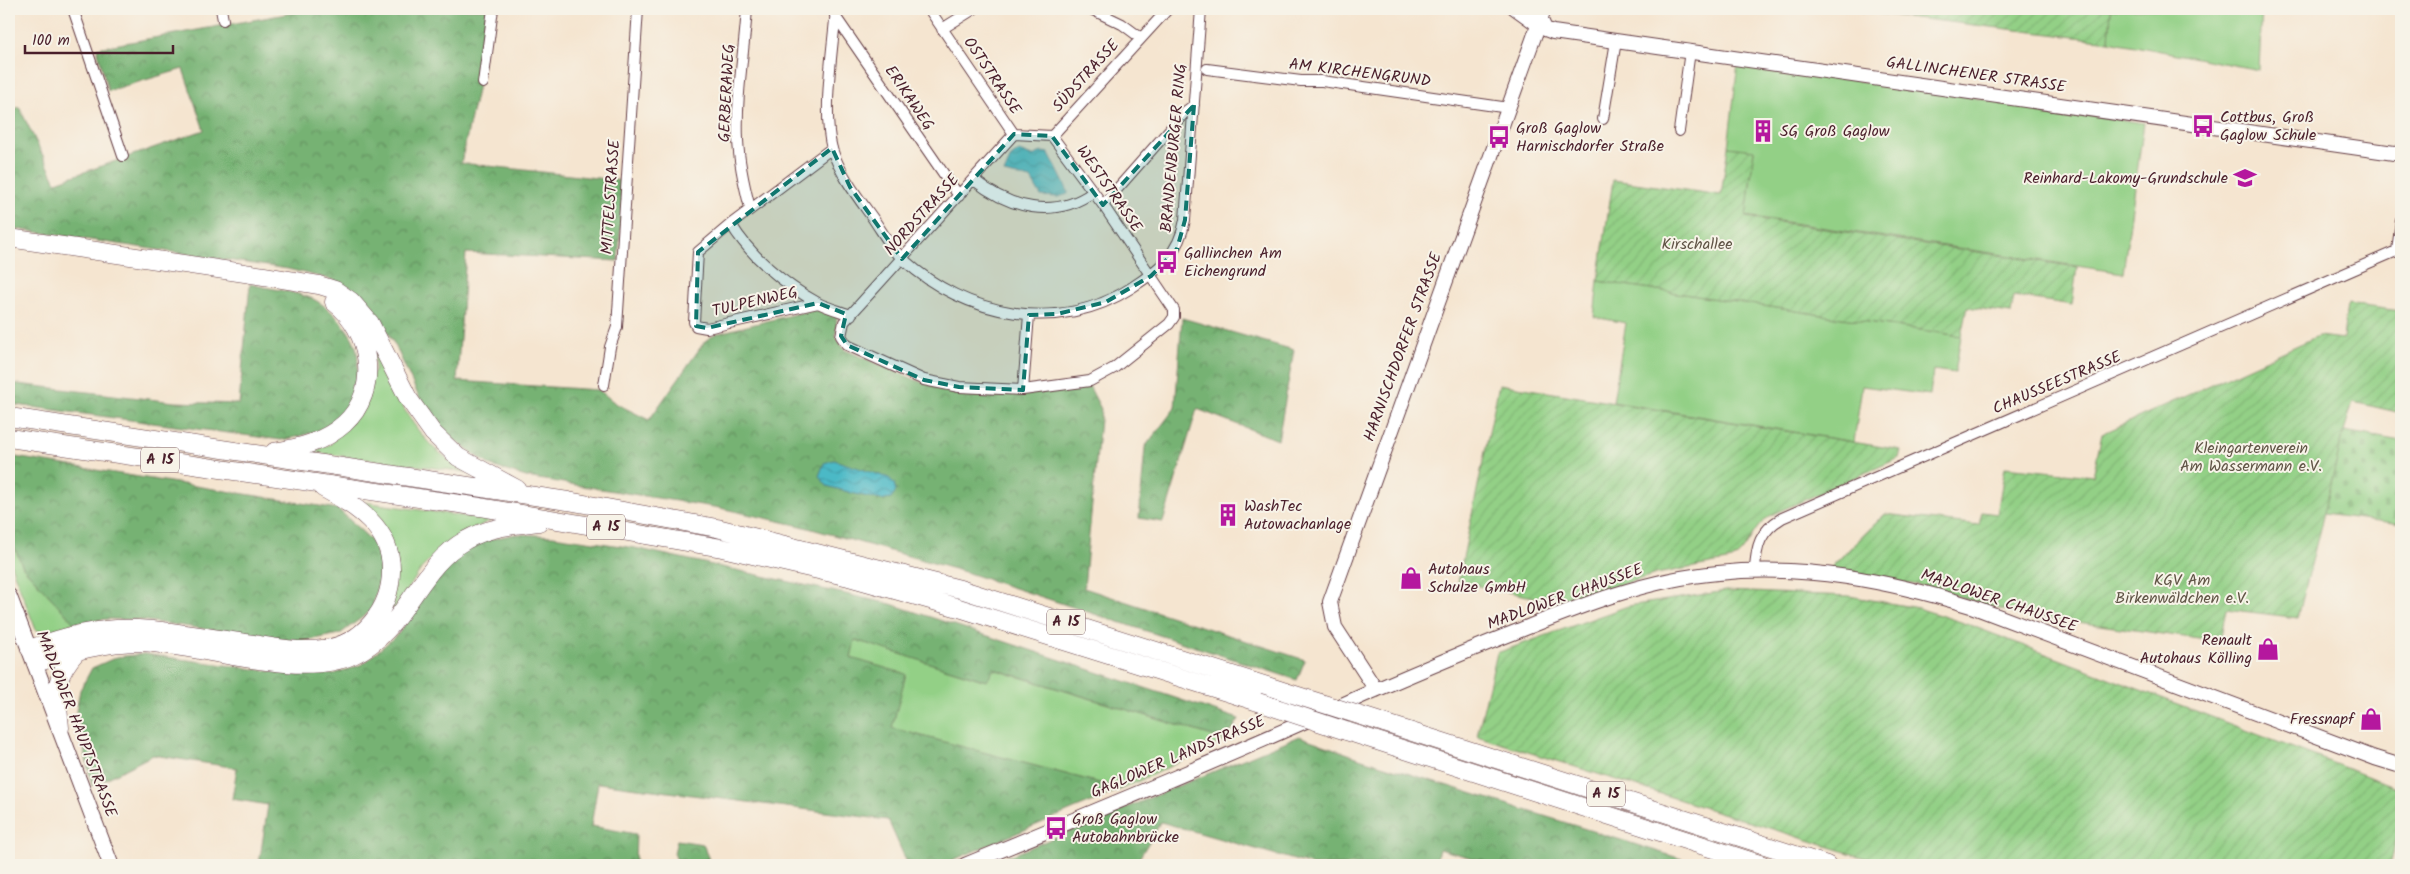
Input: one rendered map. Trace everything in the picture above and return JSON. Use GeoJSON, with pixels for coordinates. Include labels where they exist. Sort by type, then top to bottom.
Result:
{"type":"FeatureCollection","features":[{"type":"Feature","properties":{"kind":"highway"},"geometry":{"type":"LineString","coordinates":[[9,238],[319,285],[335,290],[350,301],[370,323],[408,398],[432,433],[458,457],[531,496]]}},
{"type":"Feature","properties":{"kind":"highway"},"geometry":{"type":"LineString","coordinates":[[256,455],[311,445],[344,424],[356,411],[364,393],[367,358],[364,342],[357,328],[345,312],[329,299],[296,282]]}},
{"type":"Feature","properties":{"kind":"highway","name":"A 15"},"geometry":{"type":"LineString","coordinates":[[9,417],[531,496],[717,528],[844,558],[960,589],[1384,722],[1827,865]]}},
{"type":"Feature","properties":{"kind":"highway","name":"A 15"},"geometry":{"type":"LineString","coordinates":[[9,438],[559,519],[722,548],[849,577],[1107,653],[1346,732],[1763,865]]}},
{"type":"Feature","properties":{"kind":"highway"},"geometry":{"type":"LineString","coordinates":[[33,656],[78,634],[117,629],[163,631],[305,650],[340,645],[354,638],[377,617],[388,594],[391,563],[388,549],[373,522],[358,509],[311,482]]}},
{"type":"Feature","properties":{"kind":"highway"},"geometry":{"type":"LineString","coordinates":[[33,656],[140,642],[279,662],[318,664],[335,661],[353,656],[379,638],[399,616],[431,570],[464,540],[493,529],[559,519]]}},
{"type":"Feature","properties":{"kind":"highway"},"geometry":{"type":"LineString","coordinates":[[60,728],[58,679],[65,665],[78,650]]}},
{"type":"Feature","properties":{"kind":"main road","name":"MADLOWER HAUPTSTRASSE"},"geometry":{"type":"LineString","coordinates":[[9,596],[111,865]]}},
{"type":"Feature","properties":{"kind":"street"},"geometry":{"type":"LineString","coordinates":[[74,9],[123,156]]}},
{"type":"Feature","properties":{"kind":"street"},"geometry":{"type":"LineString","coordinates":[[221,9],[223,20]]}},
{"type":"Feature","properties":{"kind":"street"},"geometry":{"type":"LineString","coordinates":[[483,83],[493,9]]}},
{"type":"Feature","properties":{"kind":"street","name":"MITTELSTRASSE"},"geometry":{"type":"LineString","coordinates":[[604,385],[610,347],[617,327],[637,9]]}},
{"type":"Feature","properties":{"kind":"street","name":"GERBERAWEG"},"geometry":{"type":"LineString","coordinates":[[747,9],[738,139],[741,173],[750,208]]}},
{"type":"Feature","properties":{"kind":"street","name":"OSTSTRASSE"},"geometry":{"type":"LineString","coordinates":[[928,9],[1014,134]]}},
{"type":"Feature","properties":{"kind":"street"},"geometry":{"type":"LineString","coordinates":[[942,29],[974,9]]}},
{"type":"Feature","properties":{"kind":"street"},"geometry":{"type":"LineString","coordinates":[[1091,9],[1122,24],[1141,38]]}},
{"type":"Feature","properties":{"kind":"street","name":"SÜDSTRASSE"},"geometry":{"type":"LineString","coordinates":[[1014,134],[1052,136],[1168,9]]}},
{"type":"Feature","properties":{"kind":"street","name":"BRANDENBURGER RING"},"geometry":{"type":"LineString","coordinates":[[836,12],[828,103],[832,148],[850,187],[902,259],[925,278],[965,299],[1005,312],[1030,315],[1057,314],[1088,308],[1123,294],[1151,276],[1167,262],[1182,236],[1201,9]]}},
{"type":"Feature","properties":{"kind":"street"},"geometry":{"type":"LineString","coordinates":[[1513,9],[1543,23]]}},
{"type":"Feature","properties":{"kind":"street"},"geometry":{"type":"LineString","coordinates":[[1529,9],[1543,23]]}},
{"type":"Feature","properties":{"kind":"street","name":"ERIKAWEG"},"geometry":{"type":"LineString","coordinates":[[836,12],[958,196]]}},
{"type":"Feature","properties":{"kind":"street","name":"GALLINCHENER STRASSE"},"geometry":{"type":"LineString","coordinates":[[1543,23],[1616,41],[2401,154]]}},
{"type":"Feature","properties":{"kind":"street","name":"HARNISCHDORFER STRASSE"},"geometry":{"type":"LineString","coordinates":[[1376,690],[1335,626],[1330,602],[1509,108],[1543,23]]}},
{"type":"Feature","properties":{"kind":"street"},"geometry":{"type":"LineString","coordinates":[[1603,119],[1616,41]]}},
{"type":"Feature","properties":{"kind":"street"},"geometry":{"type":"LineString","coordinates":[[1679,131],[1690,51]]}},
{"type":"Feature","properties":{"kind":"street","name":"AM KIRCHENGRUND"},"geometry":{"type":"LineString","coordinates":[[1207,69],[1301,81],[1322,81],[1509,108]]}},
{"type":"Feature","properties":{"kind":"street"},"geometry":{"type":"LineString","coordinates":[[1103,205],[1186,111],[1194,105]]}},
{"type":"Feature","properties":{"kind":"street","name":"NORDSTRASSE"},"geometry":{"type":"LineString","coordinates":[[1014,134],[844,322],[841,336],[847,345],[924,380],[960,387],[1023,390]]}},
{"type":"Feature","properties":{"kind":"street","name":"WESTSTRASSE"},"geometry":{"type":"LineString","coordinates":[[1023,390],[1090,380],[1114,368],[1174,318],[1174,310],[1103,205],[1052,136]]}},
{"type":"Feature","properties":{"kind":"street","name":"TULPENWEG"},"geometry":{"type":"LineString","coordinates":[[818,303],[707,328],[696,326],[694,322],[698,252],[750,208],[832,148]]}},
{"type":"Feature","properties":{"kind":"street"},"geometry":{"type":"LineString","coordinates":[[974,180],[988,191],[1007,201],[1025,206],[1048,208],[1062,206],[1079,201],[1093,192]]}},
{"type":"Feature","properties":{"kind":"street"},"geometry":{"type":"LineString","coordinates":[[2399,250],[2401,220]]}},
{"type":"Feature","properties":{"kind":"street","name":"TULPENWEG"},"geometry":{"type":"LineString","coordinates":[[731,224],[750,249],[774,272],[818,303],[851,315]]}},
{"type":"Feature","properties":{"kind":"street","name":"CHAUSSEESTRASSE"},"geometry":{"type":"LineString","coordinates":[[1755,570],[1758,540],[1765,530],[1782,518],[2399,250]]}},
{"type":"Feature","properties":{"kind":"street"},"geometry":{"type":"LineString","coordinates":[[1023,390],[1030,315]]}},
{"type":"Feature","properties":{"kind":"street","name":"MADLOWER CHAUSSEE"},"geometry":{"type":"LineString","coordinates":[[1376,690],[1547,619],[1658,582],[1697,575],[1755,570],[1784,570],[1864,579],[1920,591],[1971,606],[2375,758],[2401,766]]}},
{"type":"Feature","properties":{"kind":"street","name":"GAGLOWER LANDSTRASSE"},"geometry":{"type":"LineString","coordinates":[[964,865],[1376,690]]}},
{"type":"Feature","properties":{"kind":"highlighted area"},"geometry":{"type":"Polygon","coordinates":[[[1194,105],[1185,220],[1177,249],[1151,276],[1106,302],[1057,314],[1029,315],[1023,390],[959,387],[924,380],[847,345],[841,336],[846,314],[818,303],[707,328],[696,326],[698,252],[832,148],[850,187],[902,259],[1014,134],[1052,136],[1103,205],[1194,105]]]}},
{"type":"Feature","properties":{"kind":"green space"},"geometry":{"type":"Polygon","coordinates":[[[314,9],[487,9],[479,81],[461,163],[624,181],[618,261],[466,253],[457,381],[599,390],[615,403],[649,420],[705,341],[715,334],[819,308],[837,316],[836,337],[845,350],[923,383],[958,391],[992,395],[1026,394],[1088,384],[1101,409],[1084,588],[1305,660],[1297,680],[965,572],[801,526],[720,508],[526,477],[491,466],[443,432],[423,406],[396,347],[376,313],[350,289],[333,280],[288,269],[9,228],[9,111],[19,107],[56,182],[204,130],[183,69],[108,91],[97,48],[314,9]]]}},
{"type":"Feature","properties":{"kind":"green space"},"geometry":{"type":"Polygon","coordinates":[[[1839,9],[2111,9],[2109,41],[1839,9]]]}},
{"type":"Feature","properties":{"kind":"green space"},"geometry":{"type":"Polygon","coordinates":[[[2111,9],[2262,9],[2259,70],[2109,41],[2111,9]]]}},
{"type":"Feature","properties":{"kind":"green space"},"geometry":{"type":"Polygon","coordinates":[[[1738,63],[2144,123],[2123,273],[1746,216],[1754,151],[1728,147],[1738,63]]]}},
{"type":"Feature","properties":{"kind":"green space","name":"Kirschallee"},"geometry":{"type":"Polygon","coordinates":[[[1728,147],[1754,150],[1746,217],[2077,267],[2072,305],[2014,296],[2011,313],[1967,307],[1961,336],[1598,281],[1613,180],[1721,195],[1728,147]]]}},
{"type":"Feature","properties":{"kind":"green space"},"geometry":{"type":"Polygon","coordinates":[[[1598,281],[1961,336],[1955,373],[1933,370],[1930,395],[1862,386],[1854,442],[1613,402],[1626,323],[1594,317],[1598,281]]]}},
{"type":"Feature","properties":{"kind":"green space"},"geometry":{"type":"Polygon","coordinates":[[[250,284],[313,299],[333,313],[350,333],[358,356],[357,376],[354,387],[341,415],[322,429],[302,436],[281,440],[9,404],[9,383],[175,402],[239,404],[250,284]]]}},
{"type":"Feature","properties":{"kind":"green space"},"geometry":{"type":"Polygon","coordinates":[[[2347,304],[2401,311],[2401,390],[2397,412],[2353,402],[2344,431],[2298,618],[2226,609],[2220,642],[2014,613],[1923,586],[1829,569],[1885,514],[1979,525],[1982,512],[1997,514],[2005,467],[2093,476],[2102,434],[2318,336],[2343,339],[2347,304]]]}},
{"type":"Feature","properties":{"kind":"green space"},"geometry":{"type":"Polygon","coordinates":[[[1182,318],[1294,350],[1278,440],[1197,409],[1163,522],[1139,518],[1145,447],[1175,408],[1182,318]]]}},
{"type":"Feature","properties":{"kind":"green space"},"geometry":{"type":"Polygon","coordinates":[[[367,333],[396,394],[414,424],[435,449],[467,472],[310,452],[331,444],[375,370],[374,354],[367,333]]]}},
{"type":"Feature","properties":{"kind":"green space"},"geometry":{"type":"Polygon","coordinates":[[[1499,384],[1901,450],[1899,458],[1773,514],[1759,526],[1743,550],[1732,560],[1656,574],[1562,603],[1458,582],[1499,384]]]}},
{"type":"Feature","properties":{"kind":"green space"},"geometry":{"type":"Polygon","coordinates":[[[2344,431],[2401,441],[2401,524],[2323,514],[2344,431]]]}},
{"type":"Feature","properties":{"kind":"green space"},"geometry":{"type":"Polygon","coordinates":[[[9,456],[338,509],[372,541],[382,566],[372,610],[340,634],[299,642],[140,620],[108,619],[74,623],[23,567],[9,535],[9,456]]]}},
{"type":"Feature","properties":{"kind":"green space"},"geometry":{"type":"Polygon","coordinates":[[[364,502],[491,520],[447,543],[421,569],[387,622],[384,620],[393,599],[369,509],[364,502]]]}},
{"type":"Feature","properties":{"kind":"green space"},"geometry":{"type":"Polygon","coordinates":[[[516,534],[553,536],[635,548],[891,604],[1239,719],[1226,740],[994,669],[987,681],[855,640],[851,658],[906,674],[892,728],[1122,789],[941,865],[908,865],[888,820],[598,783],[591,826],[636,834],[635,865],[259,865],[268,805],[232,799],[237,768],[153,755],[92,786],[76,711],[80,690],[92,668],[117,657],[144,654],[298,675],[334,674],[363,664],[399,633],[435,576],[460,553],[482,541],[516,534]]]}},
{"type":"Feature","properties":{"kind":"green space"},"geometry":{"type":"Polygon","coordinates":[[[9,535],[23,567],[74,623],[49,633],[36,630],[9,560],[9,535]]]}},
{"type":"Feature","properties":{"kind":"green space"},"geometry":{"type":"Polygon","coordinates":[[[1726,591],[1849,596],[1918,608],[1967,624],[2401,789],[2401,821],[2390,865],[1887,865],[1477,736],[1497,653],[1628,606],[1726,591]]]}},
{"type":"Feature","properties":{"kind":"green space"},"geometry":{"type":"Polygon","coordinates":[[[855,639],[986,681],[993,669],[1226,740],[1122,789],[891,728],[850,658],[855,639]]]}},
{"type":"Feature","properties":{"kind":"green space"},"geometry":{"type":"Polygon","coordinates":[[[1299,736],[1362,759],[1701,865],[1498,865],[1439,849],[1435,865],[1312,865],[1161,822],[1135,865],[988,865],[1299,736]]]}},
{"type":"Feature","properties":{"kind":"green space"},"geometry":{"type":"Polygon","coordinates":[[[677,840],[703,844],[711,865],[679,865],[674,853],[677,840]]]}},
{"type":"Feature","properties":{"kind":"water"},"geometry":{"type":"Polygon","coordinates":[[[1019,151],[1032,156],[1042,152],[1049,153],[1068,194],[1058,197],[1041,196],[1031,179],[1004,173],[1011,157],[1019,151]]]}},
{"type":"Feature","properties":{"kind":"water"},"geometry":{"type":"Polygon","coordinates":[[[834,460],[889,478],[894,483],[896,491],[891,498],[881,500],[827,486],[819,476],[824,463],[834,460]]]}},
{"type":"Feature","properties":{"kind":"place","name":"Cottbus, Groß Gaglow Schule"},"geometry":{"type":"Point","coordinates":[2203,126]}},
{"type":"Feature","properties":{"kind":"place","name":"SG Groß Gaglow"},"geometry":{"type":"Point","coordinates":[1763,131]}},
{"type":"Feature","properties":{"kind":"place","name":"Groß Gaglow Harnischdorfer Straße"},"geometry":{"type":"Point","coordinates":[1499,137]}},
{"type":"Feature","properties":{"kind":"place","name":"Reinhard-Lakomy-Grundschule"},"geometry":{"type":"Point","coordinates":[2245,178]}},
{"type":"Feature","properties":{"kind":"place","name":"Gallinchen Am Eichengrund"},"geometry":{"type":"Point","coordinates":[1167,262]}},
{"type":"Feature","properties":{"kind":"place","name":"WashTec Autowachanlage"},"geometry":{"type":"Point","coordinates":[1228,515]}},
{"type":"Feature","properties":{"kind":"place","name":"Autohaus Schulze GmbH"},"geometry":{"type":"Point","coordinates":[1411,578]}},
{"type":"Feature","properties":{"kind":"place","name":"Renault Autohaus Kölling"},"geometry":{"type":"Point","coordinates":[2268,649]}},
{"type":"Feature","properties":{"kind":"place","name":"Fressnapf"},"geometry":{"type":"Point","coordinates":[2371,719]}},
{"type":"Feature","properties":{"kind":"place","name":"Groß Gaglow Autobahnbrücke"},"geometry":{"type":"Point","coordinates":[1056,828]}},
{"type":"Feature","properties":{"kind":"park label","name":"Kleingartenverein Am Wassermann e.V."},"geometry":{"type":"Point","coordinates":[2251,457]}},
{"type":"Feature","properties":{"kind":"park label","name":"KGV Am Birkenwäldchen e.V."},"geometry":{"type":"Point","coordinates":[2182,589]}}]}
